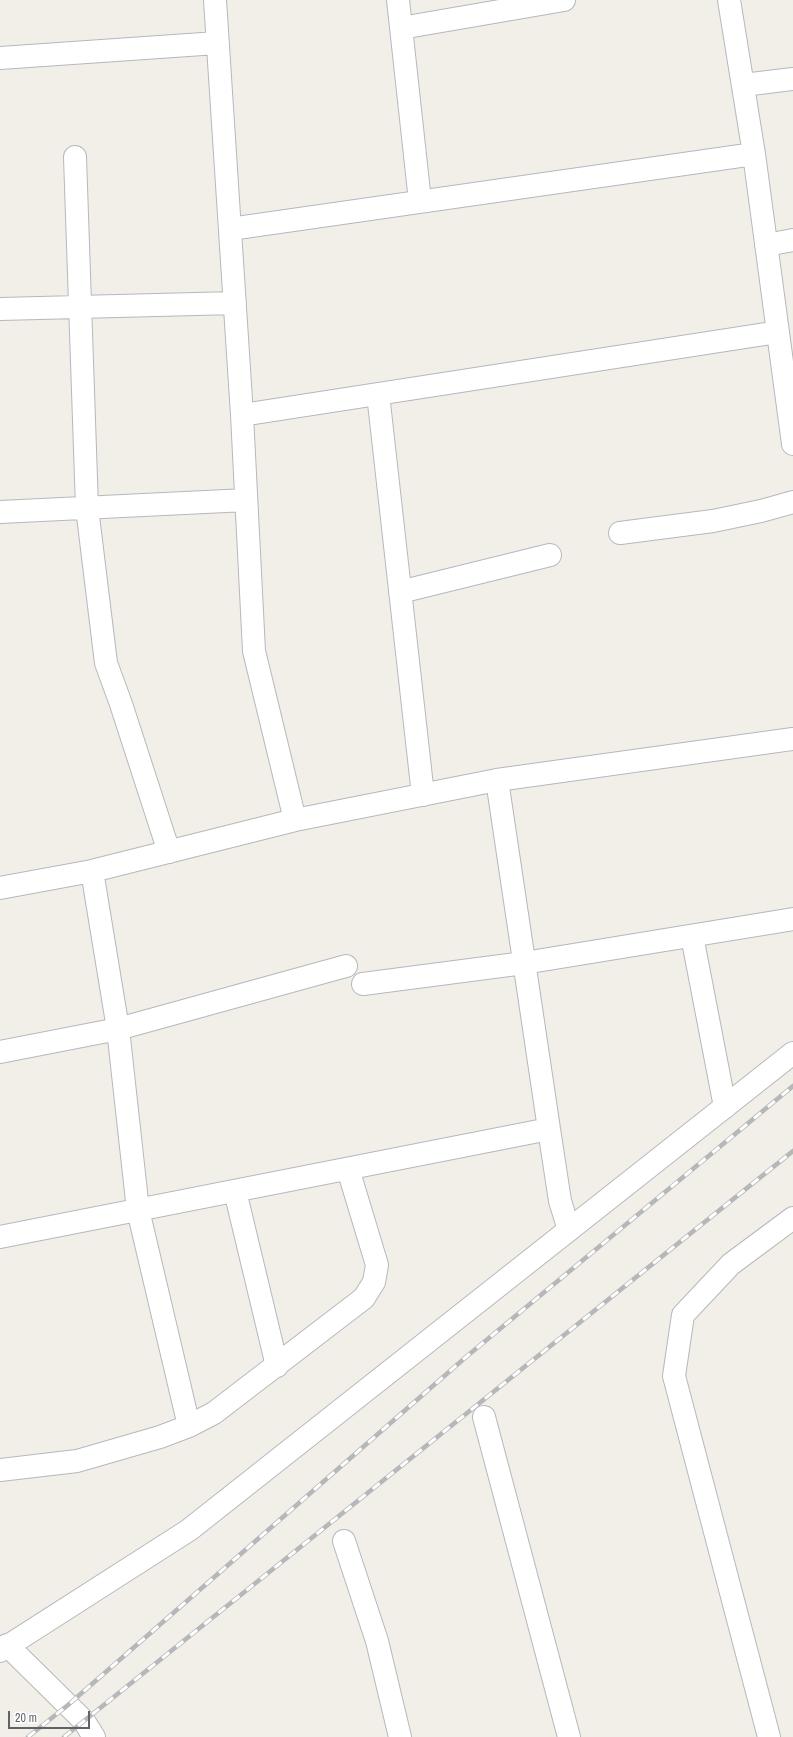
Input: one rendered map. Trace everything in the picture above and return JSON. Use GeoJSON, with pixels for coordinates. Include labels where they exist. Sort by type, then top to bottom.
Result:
{"type":"FeatureCollection","features":[{"type":"Feature","properties":{"kind":"street"},"geometry":{"type":"LineString","coordinates":[[214,0],[242,415],[254,650],[295,820]]}},
{"type":"Feature","properties":{"kind":"street"},"geometry":{"type":"LineString","coordinates":[[398,0],[420,201]]}},
{"type":"Feature","properties":{"kind":"street"},"geometry":{"type":"LineString","coordinates":[[401,28],[564,0]]}},
{"type":"Feature","properties":{"kind":"street"},"geometry":{"type":"LineString","coordinates":[[729,0],[754,154],[778,332],[789,383],[793,444]]}},
{"type":"Feature","properties":{"kind":"street"},"geometry":{"type":"LineString","coordinates":[[0,58],[217,43]]}},
{"type":"Feature","properties":{"kind":"street"},"geometry":{"type":"LineString","coordinates":[[743,85],[793,79]]}},
{"type":"Feature","properties":{"kind":"street"},"geometry":{"type":"LineString","coordinates":[[230,229],[754,154]]}},
{"type":"Feature","properties":{"kind":"street"},"geometry":{"type":"LineString","coordinates":[[75,157],[87,508],[106,663],[121,704],[169,852]]}},
{"type":"Feature","properties":{"kind":"street"},"geometry":{"type":"LineString","coordinates":[[766,245],[793,240]]}},
{"type":"Feature","properties":{"kind":"street"},"geometry":{"type":"LineString","coordinates":[[0,309],[235,303]]}},
{"type":"Feature","properties":{"kind":"street"},"geometry":{"type":"LineString","coordinates":[[242,415],[778,332]]}},
{"type":"Feature","properties":{"kind":"street"},"geometry":{"type":"LineString","coordinates":[[378,394],[423,795]]}},
{"type":"Feature","properties":{"kind":"street"},"geometry":{"type":"LineString","coordinates":[[0,512],[246,500]]}},
{"type":"Feature","properties":{"kind":"street"},"geometry":{"type":"LineString","coordinates":[[620,533],[713,520],[761,511],[793,502]]}},
{"type":"Feature","properties":{"kind":"street"},"geometry":{"type":"LineString","coordinates":[[400,592],[550,555]]}},
{"type":"Feature","properties":{"kind":"street"},"geometry":{"type":"LineString","coordinates":[[0,888],[92,871],[295,820],[497,780],[793,739]]}},
{"type":"Feature","properties":{"kind":"street"},"geometry":{"type":"LineString","coordinates":[[497,780],[560,1201],[569,1230]]}},
{"type":"Feature","properties":{"kind":"street"},"geometry":{"type":"LineString","coordinates":[[92,871],[118,1029],[138,1210],[189,1426]]}},
{"type":"Feature","properties":{"kind":"street"},"geometry":{"type":"LineString","coordinates":[[363,984],[524,963],[793,919]]}},
{"type":"Feature","properties":{"kind":"street"},"geometry":{"type":"LineString","coordinates":[[692,936],[725,1107]]}},
{"type":"Feature","properties":{"kind":"street"},"geometry":{"type":"LineString","coordinates":[[0,1052],[118,1029],[346,966]]}},
{"type":"Feature","properties":{"kind":"street"},"geometry":{"type":"LineString","coordinates":[[94,1737],[84,1721],[2,1643],[189,1530],[793,1053]]}},
{"type":"Feature","properties":{"kind":"street"},"geometry":{"type":"LineString","coordinates":[[0,1237],[549,1129]]}},
{"type":"Feature","properties":{"kind":"street"},"geometry":{"type":"LineString","coordinates":[[0,1470],[77,1461],[146,1442],[189,1426],[214,1413],[364,1298],[374,1282],[377,1265],[348,1169]]}},
{"type":"Feature","properties":{"kind":"street"},"geometry":{"type":"LineString","coordinates":[[235,1191],[277,1366]]}},
{"type":"Feature","properties":{"kind":"street"},"geometry":{"type":"LineString","coordinates":[[769,1737],[674,1376],[683,1315],[731,1264],[793,1218]]}},
{"type":"Feature","properties":{"kind":"street"},"geometry":{"type":"LineString","coordinates":[[484,1416],[569,1737]]}},
{"type":"Feature","properties":{"kind":"street"},"geometry":{"type":"LineString","coordinates":[[344,1541],[377,1640],[400,1737]]}},
{"type":"Feature","properties":{"kind":"railway"},"geometry":{"type":"LineString","coordinates":[[28,1737],[68,1705],[466,1357],[793,1086]]}},
{"type":"Feature","properties":{"kind":"railway"},"geometry":{"type":"LineString","coordinates":[[64,1737],[793,1151]]}}]}
